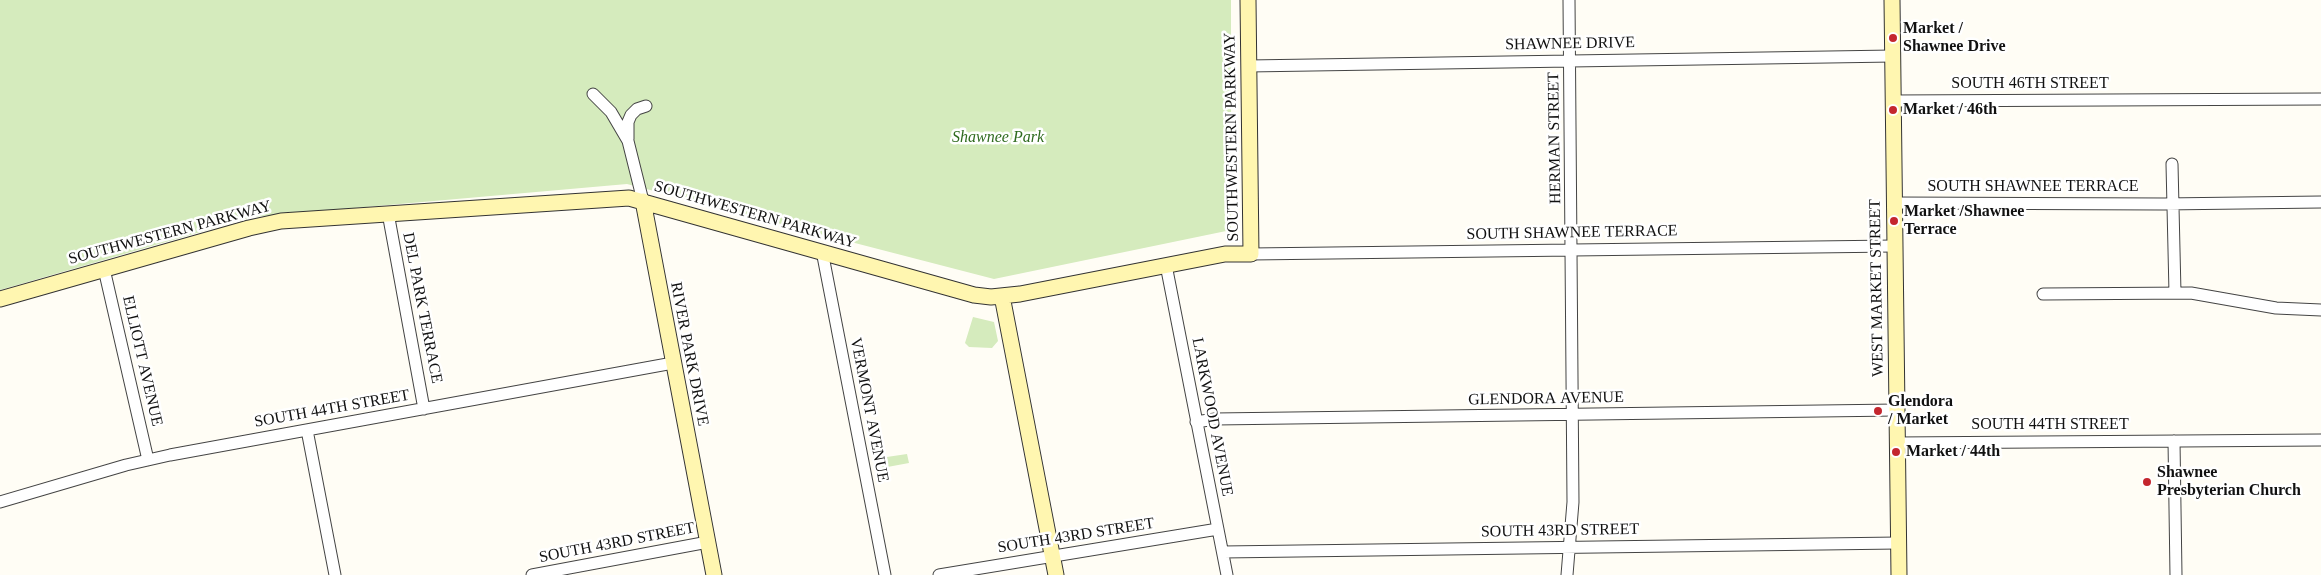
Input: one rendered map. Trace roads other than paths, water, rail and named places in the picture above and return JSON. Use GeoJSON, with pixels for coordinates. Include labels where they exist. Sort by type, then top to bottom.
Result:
{"type":"FeatureCollection","features":[{"type":"Feature","properties":{"kind":"street","name":"SOUTHWESTERN PARKWAY"},"geometry":{"type":"LineString","coordinates":[[0,299],[281,221],[629,198],[974,294],[1002,296],[1225,254],[1251,254],[1248,0]]}},
{"type":"Feature","properties":{"kind":"street","name":"HERMAN STREET"},"geometry":{"type":"LineString","coordinates":[[1567,575],[1574,502],[1570,0]]}},
{"type":"Feature","properties":{"kind":"street","name":"WEST MARKET STREET"},"geometry":{"type":"LineString","coordinates":[[1892,0],[1899,575]]}},
{"type":"Feature","properties":{"kind":"street","name":"SHAWNEE DRIVE"},"geometry":{"type":"LineString","coordinates":[[1248,66],[1893,56]]}},
{"type":"Feature","properties":{"kind":"street","name":"RIVER PARK DRIVE"},"geometry":{"type":"LineString","coordinates":[[593,94],[611,112],[628,141]]}},
{"type":"Feature","properties":{"kind":"street","name":"SOUTH 46TH STREET"},"geometry":{"type":"LineString","coordinates":[[1893,101],[2321,99]]}},
{"type":"Feature","properties":{"kind":"street","name":"RIVER PARK DRIVE"},"geometry":{"type":"LineString","coordinates":[[646,106],[637,109],[631,115],[628,122],[628,141],[643,201],[714,575]]}},
{"type":"Feature","properties":{"kind":"street"},"geometry":{"type":"LineString","coordinates":[[2172,164],[2175,293]]}},
{"type":"Feature","properties":{"kind":"street","name":"SOUTH SHAWNEE TERRACE"},"geometry":{"type":"LineString","coordinates":[[1894,203],[2321,202]]}},
{"type":"Feature","properties":{"kind":"street","name":"DEL PARK TERRACE"},"geometry":{"type":"LineString","coordinates":[[388,214],[424,409]]}},
{"type":"Feature","properties":{"kind":"street","name":"SOUTH SHAWNEE TERRACE"},"geometry":{"type":"LineString","coordinates":[[1251,254],[1894,246]]}},
{"type":"Feature","properties":{"kind":"street","name":"VERMONT AVENUE"},"geometry":{"type":"LineString","coordinates":[[822,251],[885,575]]}},
{"type":"Feature","properties":{"kind":"street","name":"LARKWOOD AVENUE"},"geometry":{"type":"LineString","coordinates":[[1166,265],[1227,575]]}},
{"type":"Feature","properties":{"kind":"street","name":"ELLIOTT AVENUE"},"geometry":{"type":"LineString","coordinates":[[104,269],[148,460]]}},
{"type":"Feature","properties":{"kind":"street"},"geometry":{"type":"LineString","coordinates":[[2043,294],[2191,293],[2276,308],[2321,310]]}},
{"type":"Feature","properties":{"kind":"street"},"geometry":{"type":"LineString","coordinates":[[1002,296],[1056,575]]}},
{"type":"Feature","properties":{"kind":"street","name":"SOUTH 44TH STREET"},"geometry":{"type":"LineString","coordinates":[[0,502],[148,460],[673,364]]}},
{"type":"Feature","properties":{"kind":"street","name":"GLENDORA AVENUE"},"geometry":{"type":"LineString","coordinates":[[1196,422],[1215,419],[1896,410]]}},
{"type":"Feature","properties":{"kind":"street"},"geometry":{"type":"LineString","coordinates":[[307,430],[335,575]]}},
{"type":"Feature","properties":{"kind":"street","name":"SOUTH 44TH STREET"},"geometry":{"type":"LineString","coordinates":[[1896,442],[2321,440]]}},
{"type":"Feature","properties":{"kind":"street"},"geometry":{"type":"LineString","coordinates":[[2174,441],[2176,575]]}},
{"type":"Feature","properties":{"kind":"street","name":"SOUTH 43RD STREET"},"geometry":{"type":"LineString","coordinates":[[940,575],[1218,529]]}},
{"type":"Feature","properties":{"kind":"street","name":"SOUTH 43RD STREET"},"geometry":{"type":"LineString","coordinates":[[532,575],[708,542]]}},
{"type":"Feature","properties":{"kind":"street","name":"SOUTH 43RD STREET"},"geometry":{"type":"LineString","coordinates":[[1223,552],[1898,543]]}},
{"type":"Feature","properties":{"kind":"place","name":"Market / Shawnee Drive"},"geometry":{"type":"Point","coordinates":[1893,38]}},
{"type":"Feature","properties":{"kind":"place","name":"Market / 46th"},"geometry":{"type":"Point","coordinates":[1893,110]}},
{"type":"Feature","properties":{"kind":"place","name":"Market /Shawnee Terrace"},"geometry":{"type":"Point","coordinates":[1894,221]}},
{"type":"Feature","properties":{"kind":"place","name":"Glendora / Market"},"geometry":{"type":"Point","coordinates":[1878,411]}},
{"type":"Feature","properties":{"kind":"place","name":"Market / 44th"},"geometry":{"type":"Point","coordinates":[1896,452]}},
{"type":"Feature","properties":{"kind":"place","name":"Shawnee Presbyterian Church"},"geometry":{"type":"Point","coordinates":[2147,482]}},
{"type":"Feature","properties":{"kind":"park label","name":"Shawnee Park"},"geometry":{"type":"Point","coordinates":[998,138]}}]}
